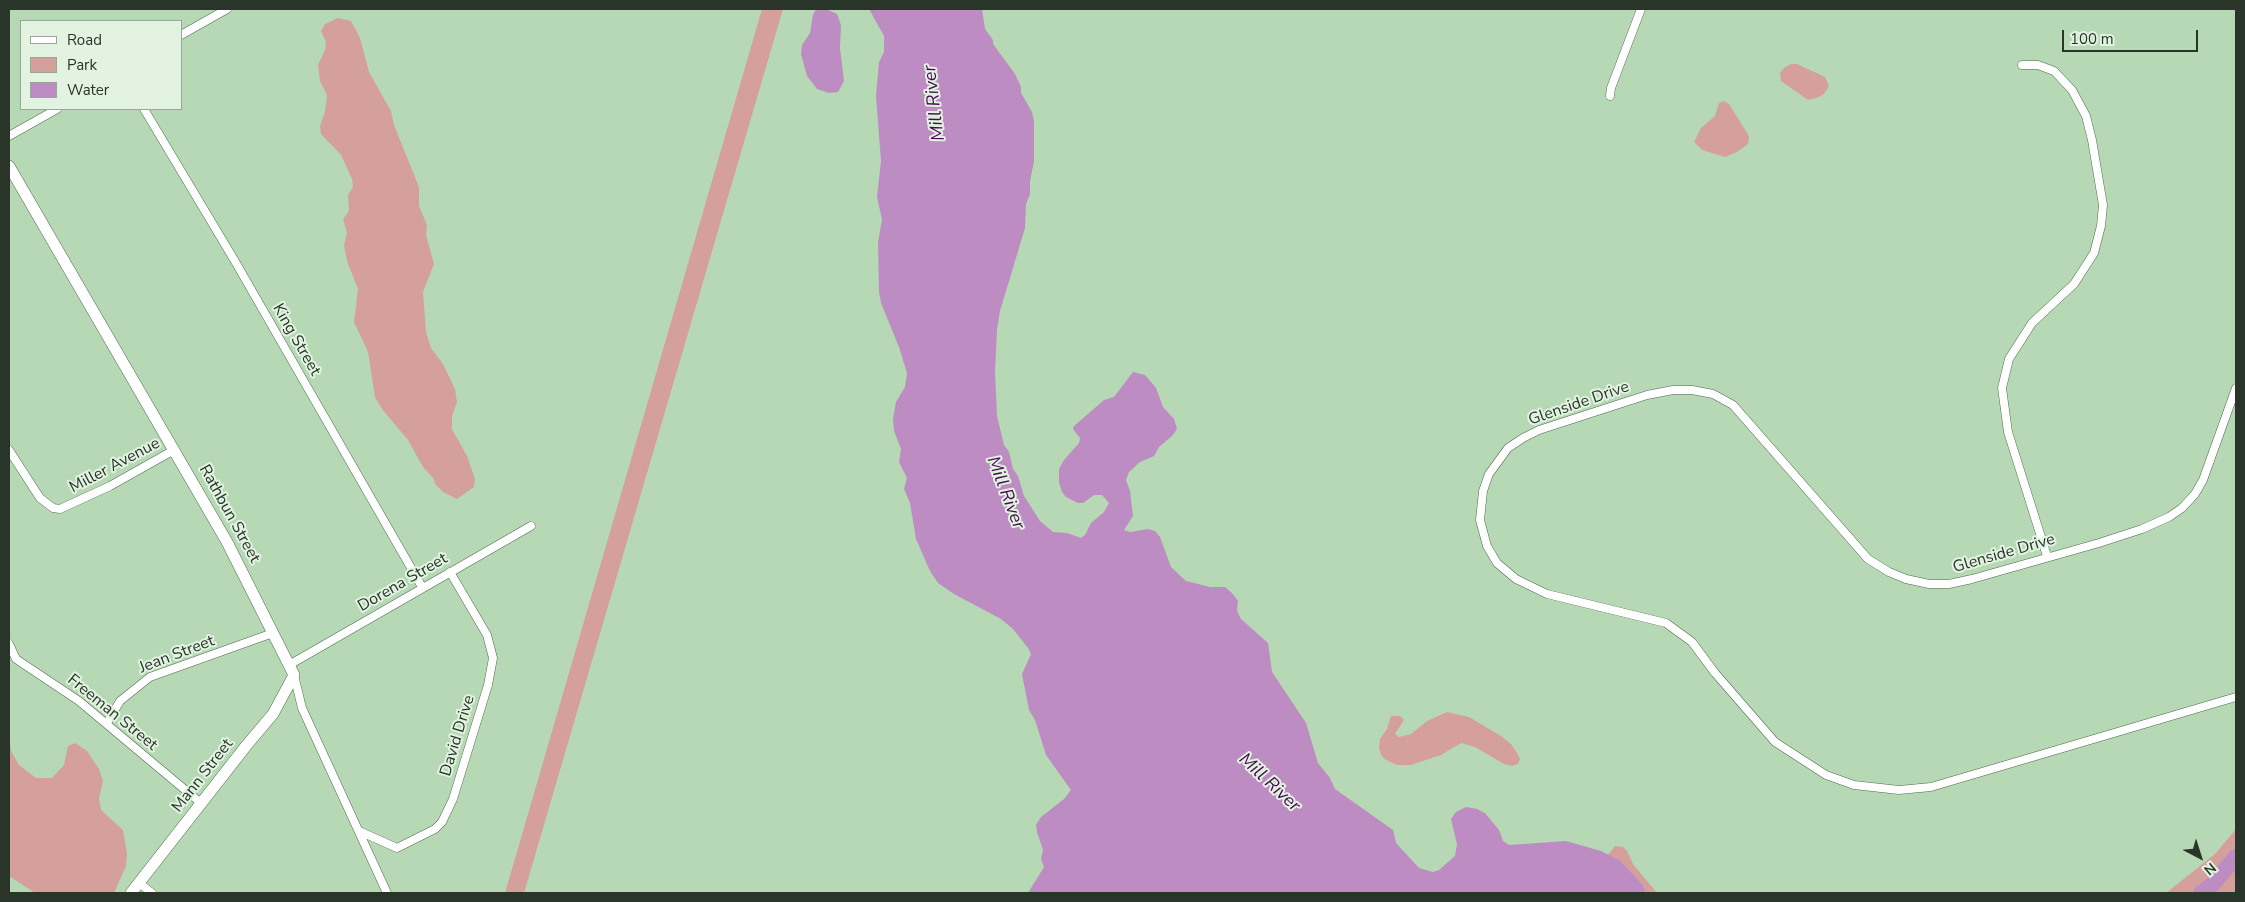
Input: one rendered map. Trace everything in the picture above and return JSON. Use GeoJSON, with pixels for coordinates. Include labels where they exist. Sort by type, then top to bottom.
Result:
{"type":"FeatureCollection","features":[{"type":"Feature","properties":{"kind":"street"},"geometry":{"type":"LineString","coordinates":[[182,34],[228,9]]}},
{"type":"Feature","properties":{"kind":"street"},"geometry":{"type":"LineString","coordinates":[[1610,96],[1611,88],[1641,9]]}},
{"type":"Feature","properties":{"kind":"street"},"geometry":{"type":"LineString","coordinates":[[2022,65],[2038,65],[2054,71],[2072,90],[2086,116],[2092,140],[2102,205],[2101,226],[2094,253],[2074,284],[2032,323],[2009,359],[2002,388],[2008,432],[2047,556]]}},
{"type":"Feature","properties":{"kind":"street"},"geometry":{"type":"LineString","coordinates":[[9,136],[55,110]]}},
{"type":"Feature","properties":{"kind":"street","name":"King Street"},"geometry":{"type":"LineString","coordinates":[[145,110],[240,271],[422,587]]}},
{"type":"Feature","properties":{"kind":"street","name":"Rathbun Street"},"geometry":{"type":"LineString","coordinates":[[9,166],[227,542],[291,670],[302,708],[386,893]]}},
{"type":"Feature","properties":{"kind":"street","name":"Glenside Drive"},"geometry":{"type":"LineString","coordinates":[[2236,388],[2203,480],[2195,494],[2182,508],[2169,517],[2142,529],[1949,584],[1929,584],[1906,579],[1889,572],[1868,559],[1733,405],[1713,394],[1692,390],[1673,390],[1647,395],[1539,430],[1523,438],[1508,448],[1489,474],[1483,491],[1480,520],[1487,546],[1497,564],[1516,579],[1547,594],[1666,623],[1692,642],[1715,673],[1775,742],[1826,775],[1854,785],[1899,790],[1931,787],[2236,697]]}},
{"type":"Feature","properties":{"kind":"street","name":"Miller Avenue"},"geometry":{"type":"LineString","coordinates":[[9,450],[37,494],[46,504],[60,509],[110,486],[174,450]]}},
{"type":"Feature","properties":{"kind":"street","name":"Dorena Street"},"geometry":{"type":"LineString","coordinates":[[291,670],[422,587],[531,526]]}},
{"type":"Feature","properties":{"kind":"street","name":"David Drive"},"geometry":{"type":"LineString","coordinates":[[359,831],[397,848],[435,829],[442,822],[453,799],[488,685],[493,658],[487,635],[450,572]]}},
{"type":"Feature","properties":{"kind":"street","name":"Jean Street"},"geometry":{"type":"LineString","coordinates":[[107,723],[120,700],[150,678],[273,633]]}},
{"type":"Feature","properties":{"kind":"street","name":"Freeman Street"},"geometry":{"type":"LineString","coordinates":[[9,644],[16,659],[79,701],[202,804]]}},
{"type":"Feature","properties":{"kind":"street","name":"Mann Street"},"geometry":{"type":"LineString","coordinates":[[131,893],[273,714],[291,670]]}},
{"type":"Feature","properties":{"kind":"street"},"geometry":{"type":"LineString","coordinates":[[139,884],[152,893]]}},
{"type":"Feature","properties":{"kind":"green space"},"geometry":{"type":"Polygon","coordinates":[[[762,9],[783,9],[524,893],[505,893],[762,9]]]}},
{"type":"Feature","properties":{"kind":"green space"},"geometry":{"type":"Polygon","coordinates":[[[338,18],[351,21],[360,38],[369,72],[391,111],[394,125],[419,187],[419,206],[427,225],[426,235],[434,264],[423,292],[426,332],[431,348],[443,364],[455,389],[457,402],[452,416],[452,429],[467,456],[475,479],[474,487],[457,499],[443,492],[435,484],[434,479],[423,467],[408,440],[382,409],[375,397],[368,352],[354,322],[358,289],[347,261],[344,245],[347,233],[343,219],[349,211],[348,195],[353,187],[352,179],[341,155],[321,134],[320,126],[325,112],[327,95],[320,81],[318,65],[325,50],[326,42],[321,31],[325,24],[338,18]]]}},
{"type":"Feature","properties":{"kind":"green space"},"geometry":{"type":"Polygon","coordinates":[[[1791,64],[1797,64],[1825,77],[1829,86],[1824,94],[1808,100],[1781,81],[1780,73],[1791,64]]]}},
{"type":"Feature","properties":{"kind":"green space"},"geometry":{"type":"Polygon","coordinates":[[[1724,101],[1729,104],[1749,136],[1748,144],[1737,152],[1725,157],[1702,150],[1694,142],[1701,128],[1715,116],[1719,103],[1724,101]]]}},
{"type":"Feature","properties":{"kind":"green space"},"geometry":{"type":"Polygon","coordinates":[[[1447,712],[1469,717],[1501,736],[1511,744],[1517,753],[1520,759],[1518,764],[1512,766],[1504,764],[1475,747],[1461,743],[1441,755],[1411,765],[1397,765],[1386,760],[1381,755],[1379,748],[1380,739],[1387,729],[1391,716],[1400,716],[1404,720],[1395,734],[1399,737],[1411,734],[1427,721],[1447,712]]]}},
{"type":"Feature","properties":{"kind":"green space"},"geometry":{"type":"Polygon","coordinates":[[[9,734],[11,751],[19,765],[36,778],[52,778],[64,765],[68,746],[75,743],[87,751],[99,769],[103,781],[99,798],[101,810],[123,830],[127,854],[126,866],[114,893],[35,893],[9,876],[9,734]]]}},
{"type":"Feature","properties":{"kind":"green space"},"geometry":{"type":"Polygon","coordinates":[[[2236,829],[2236,893],[2166,893],[2215,854],[2236,829]]]}},
{"type":"Feature","properties":{"kind":"green space"},"geometry":{"type":"Polygon","coordinates":[[[1615,846],[1623,847],[1627,851],[1633,864],[1657,893],[1646,893],[1643,885],[1621,861],[1607,856],[1615,846]]]}},
{"type":"Feature","properties":{"kind":"water"},"geometry":{"type":"Polygon","coordinates":[[[816,9],[826,9],[837,14],[841,25],[840,48],[844,81],[838,92],[829,93],[817,89],[807,76],[801,54],[802,45],[810,33],[816,9]]]}},
{"type":"Feature","properties":{"kind":"water"},"geometry":{"type":"Polygon","coordinates":[[[869,9],[982,9],[985,29],[993,40],[993,44],[1015,74],[1021,87],[1021,93],[1032,112],[1034,122],[1034,161],[1030,181],[1030,194],[1026,204],[1025,228],[1000,311],[997,329],[995,372],[997,416],[1004,445],[1009,452],[1013,469],[1018,476],[1024,496],[1040,521],[1053,532],[1067,533],[1081,538],[1085,535],[1091,523],[1104,512],[1109,503],[1102,495],[1094,495],[1083,503],[1078,503],[1066,497],[1062,492],[1059,482],[1059,469],[1064,460],[1079,443],[1080,438],[1073,429],[1074,426],[1104,400],[1114,397],[1133,372],[1145,375],[1156,388],[1163,407],[1174,419],[1177,429],[1159,447],[1154,456],[1140,462],[1129,472],[1126,480],[1130,491],[1133,516],[1124,530],[1130,532],[1148,529],[1155,531],[1160,537],[1171,567],[1186,581],[1210,587],[1225,587],[1232,593],[1238,601],[1237,611],[1241,619],[1268,643],[1272,672],[1306,723],[1318,763],[1330,778],[1335,789],[1393,830],[1396,843],[1419,868],[1433,872],[1439,870],[1455,856],[1457,844],[1451,819],[1456,812],[1466,807],[1485,813],[1499,830],[1503,841],[1509,845],[1566,841],[1601,851],[1621,861],[1643,885],[1646,893],[1028,893],[1044,867],[1041,859],[1043,850],[1036,825],[1041,817],[1064,799],[1071,790],[1046,755],[1035,720],[1029,710],[1022,674],[1031,654],[1028,648],[1013,629],[1001,619],[954,594],[938,583],[930,571],[916,539],[910,503],[904,489],[907,478],[899,462],[901,449],[894,431],[893,419],[896,402],[905,387],[907,373],[899,347],[881,303],[879,292],[878,243],[882,219],[877,197],[881,161],[876,96],[879,62],[884,52],[884,36],[869,9]]]}},
{"type":"Feature","properties":{"kind":"waterway","name":"Mill River"},"geometry":{"type":"LineString","coordinates":[[2201,893],[2210,887],[2236,857]]}}]}
